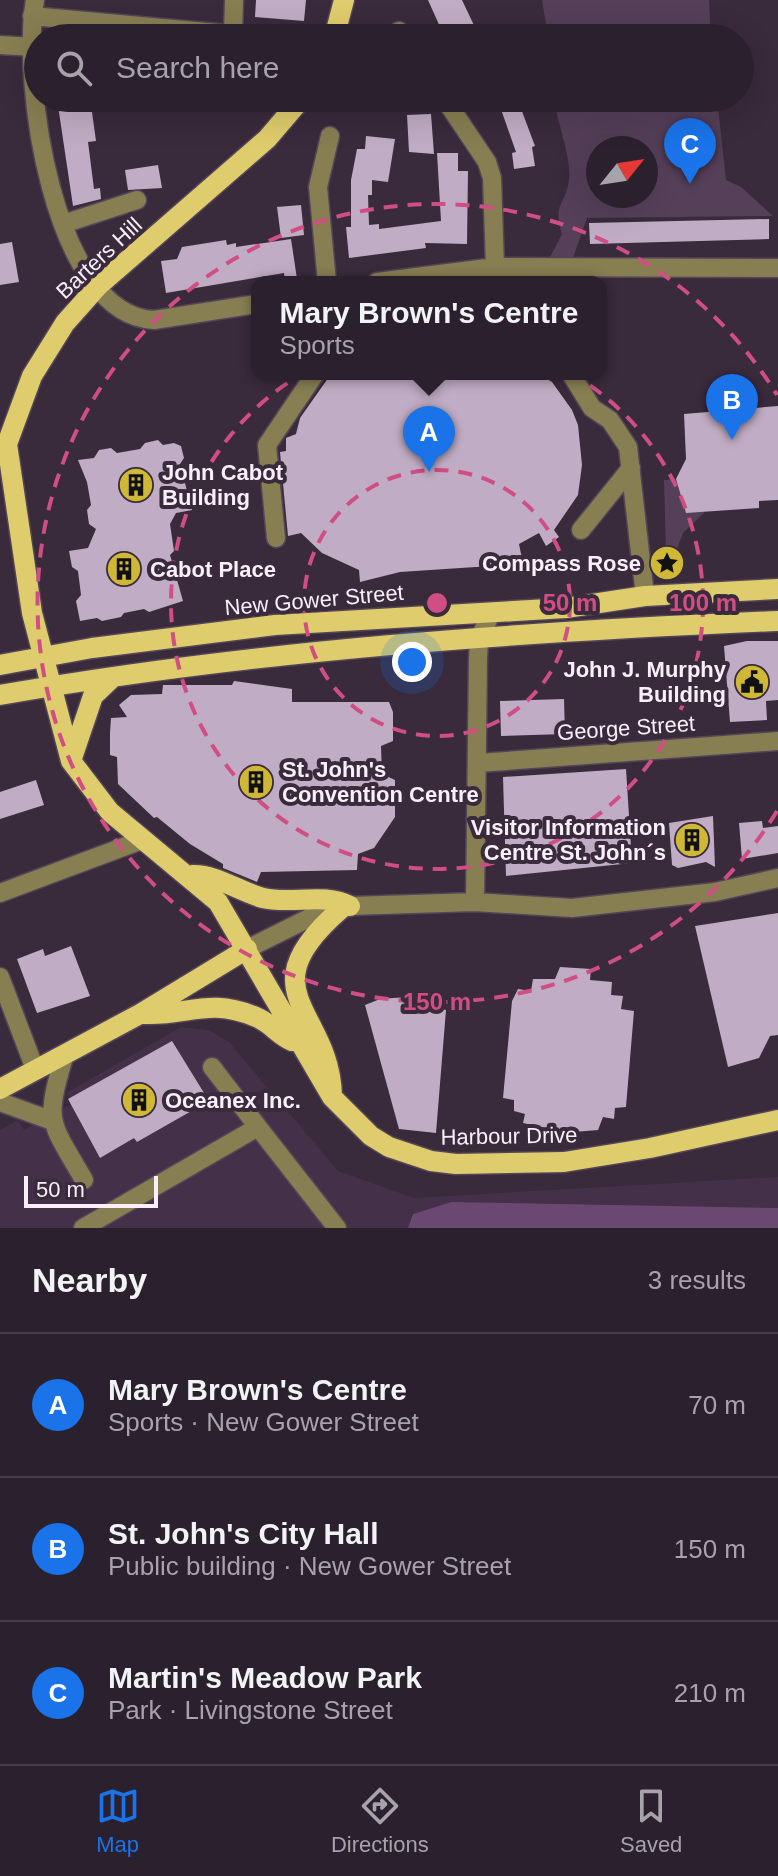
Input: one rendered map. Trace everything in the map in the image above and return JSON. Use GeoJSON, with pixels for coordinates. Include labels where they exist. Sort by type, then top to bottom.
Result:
{"type":"FeatureCollection","features":[{"type":"Feature","properties":{"kind":"main road"},"geometry":{"type":"LineString","coordinates":[[338,24],[344,0]]}},
{"type":"Feature","properties":{"kind":"main road","name":"Barters Hill"},"geometry":{"type":"LineString","coordinates":[[142,840],[97,798],[71,761],[49,687],[29,597],[4,444],[43,354],[98,286],[204,197],[267,139],[290,112]]}},
{"type":"Feature","properties":{"kind":"main road","name":"New Gower Street"},"geometry":{"type":"LineString","coordinates":[[0,665],[289,624],[566,608],[645,596],[778,589]]}},
{"type":"Feature","properties":{"kind":"main road"},"geometry":{"type":"LineString","coordinates":[[0,695],[177,666],[334,649],[778,621]]}},
{"type":"Feature","properties":{"kind":"main road"},"geometry":{"type":"LineString","coordinates":[[71,761],[93,696],[116,676]]}},
{"type":"Feature","properties":{"kind":"main road","name":"Harbour Drive"},"geometry":{"type":"LineString","coordinates":[[142,840],[218,902],[298,1044],[332,1097],[371,1136],[389,1147],[431,1161],[456,1164],[589,1159],[778,1120]]}},
{"type":"Feature","properties":{"kind":"main road"},"geometry":{"type":"LineString","coordinates":[[189,876],[206,875],[264,898],[283,901],[336,898],[346,907],[305,948],[293,984],[297,1002],[331,1068],[332,1097]]}},
{"type":"Feature","properties":{"kind":"main road"},"geometry":{"type":"LineString","coordinates":[[0,1089],[140,1014],[247,949]]}},
{"type":"Feature","properties":{"kind":"main road"},"geometry":{"type":"LineString","coordinates":[[140,1014],[163,1015],[203,1005],[221,1006],[269,1022],[281,1036],[298,1044]]}},
{"type":"Feature","properties":{"kind":"street"},"geometry":{"type":"LineString","coordinates":[[233,24],[234,0]]}},
{"type":"Feature","properties":{"kind":"street"},"geometry":{"type":"LineString","coordinates":[[33,8],[156,24]]}},
{"type":"Feature","properties":{"kind":"street"},"geometry":{"type":"LineString","coordinates":[[0,45],[24,46]]}},
{"type":"Feature","properties":{"kind":"street"},"geometry":{"type":"LineString","coordinates":[[39,112],[44,166],[63,224],[98,286],[126,315],[154,320],[251,305]]}},
{"type":"Feature","properties":{"kind":"street"},"geometry":{"type":"LineString","coordinates":[[453,112],[487,162],[492,178],[495,267]]}},
{"type":"Feature","properties":{"kind":"street"},"geometry":{"type":"LineString","coordinates":[[326,276],[318,187],[330,136]]}},
{"type":"Feature","properties":{"kind":"street"},"geometry":{"type":"LineString","coordinates":[[63,224],[137,200]]}},
{"type":"Feature","properties":{"kind":"street"},"geometry":{"type":"LineString","coordinates":[[424,276],[495,267],[778,268]]}},
{"type":"Feature","properties":{"kind":"street"},"geometry":{"type":"LineString","coordinates":[[276,538],[267,445],[311,380]]}},
{"type":"Feature","properties":{"kind":"street"},"geometry":{"type":"LineString","coordinates":[[575,380],[592,408],[604,414],[623,437],[631,468],[645,596]]}},
{"type":"Feature","properties":{"kind":"street"},"geometry":{"type":"LineString","coordinates":[[581,530],[631,468]]}},
{"type":"Feature","properties":{"kind":"street"},"geometry":{"type":"LineString","coordinates":[[475,902],[479,640],[491,613]]}},
{"type":"Feature","properties":{"kind":"street","name":"George Street"},"geometry":{"type":"LineString","coordinates":[[478,763],[778,741]]}},
{"type":"Feature","properties":{"kind":"street"},"geometry":{"type":"LineString","coordinates":[[0,893],[142,840]]}},
{"type":"Feature","properties":{"kind":"street"},"geometry":{"type":"LineString","coordinates":[[247,949],[309,918],[346,907],[475,902],[550,908],[617,905],[715,892],[778,878]]}},
{"type":"Feature","properties":{"kind":"street"},"geometry":{"type":"LineString","coordinates":[[0,977],[35,1069]]}},
{"type":"Feature","properties":{"kind":"street"},"geometry":{"type":"LineString","coordinates":[[65,1054],[53,1094],[50,1120],[84,1180]]}},
{"type":"Feature","properties":{"kind":"street"},"geometry":{"type":"LineString","coordinates":[[212,1067],[337,1228]]}},
{"type":"Feature","properties":{"kind":"street"},"geometry":{"type":"LineString","coordinates":[[0,1102],[50,1120]]}},
{"type":"Feature","properties":{"kind":"street"},"geometry":{"type":"LineString","coordinates":[[83,1228],[258,1127]]}},
{"type":"Feature","properties":{"kind":"shaded area"},"geometry":{"type":"Polygon","coordinates":[[[542,0],[709,0],[710,24],[546,24],[542,0]]]}},
{"type":"Feature","properties":{"kind":"shaded area"},"geometry":{"type":"Polygon","coordinates":[[[556,112],[719,112],[726,180],[741,187],[773,216],[587,218],[572,261],[546,265],[562,234],[558,216],[569,172],[556,112]]]}},
{"type":"Feature","properties":{"kind":"shaded area"},"geometry":{"type":"Polygon","coordinates":[[[676,479],[686,512],[705,512],[683,533],[676,552],[666,552],[664,480],[676,479]]]}},
{"type":"Feature","properties":{"kind":"shaded area"},"geometry":{"type":"Polygon","coordinates":[[[181,1027],[209,1030],[229,1042],[338,1171],[414,1198],[778,1177],[778,1208],[451,1202],[413,1214],[408,1228],[0,1228],[0,1130],[18,1120],[24,1130],[70,1105],[68,1092],[181,1027]]]}},
{"type":"Feature","properties":{"kind":"shaded area"},"geometry":{"type":"Polygon","coordinates":[[[451,1202],[778,1208],[778,1228],[408,1228],[413,1214],[451,1202]]]}},
{"type":"Feature","properties":{"kind":"building"},"geometry":{"type":"Polygon","coordinates":[[[256,0],[306,0],[304,21],[255,17],[256,0]]]}},
{"type":"Feature","properties":{"kind":"building"},"geometry":{"type":"Polygon","coordinates":[[[428,0],[462,0],[473,24],[439,24],[428,0]]]}},
{"type":"Feature","properties":{"kind":"building"},"geometry":{"type":"Polygon","coordinates":[[[59,112],[92,112],[96,141],[88,142],[94,189],[100,188],[101,199],[73,206],[59,112]]]}},
{"type":"Feature","properties":{"kind":"building"},"geometry":{"type":"Polygon","coordinates":[[[502,112],[522,112],[535,146],[532,147],[535,166],[514,169],[512,153],[516,152],[502,112]]]}},
{"type":"Feature","properties":{"kind":"building"},"geometry":{"type":"Polygon","coordinates":[[[431,114],[434,154],[409,152],[407,115],[431,114]]]}},
{"type":"Feature","properties":{"kind":"building"},"geometry":{"type":"Polygon","coordinates":[[[366,136],[395,139],[388,182],[372,180],[372,195],[368,195],[369,225],[379,224],[379,229],[441,221],[437,153],[458,153],[458,171],[468,171],[467,244],[425,243],[426,248],[349,258],[346,227],[351,227],[351,180],[357,149],[365,149],[366,136]]]}},
{"type":"Feature","properties":{"kind":"building"},"geometry":{"type":"Polygon","coordinates":[[[158,165],[162,188],[128,190],[125,170],[158,165]]]}},
{"type":"Feature","properties":{"kind":"building"},"geometry":{"type":"Polygon","coordinates":[[[301,205],[304,235],[281,238],[277,207],[301,205]]]}},
{"type":"Feature","properties":{"kind":"building"},"geometry":{"type":"Polygon","coordinates":[[[769,219],[769,239],[590,244],[589,223],[769,219]]]}},
{"type":"Feature","properties":{"kind":"building"},"geometry":{"type":"Polygon","coordinates":[[[291,239],[297,276],[284,276],[284,273],[251,276],[251,279],[166,293],[161,261],[177,259],[182,247],[226,240],[227,245],[236,243],[236,247],[291,239]]]}},
{"type":"Feature","properties":{"kind":"building"},"geometry":{"type":"Polygon","coordinates":[[[12,242],[19,282],[0,285],[0,244],[12,242]]]}},
{"type":"Feature","properties":{"kind":"building"},"geometry":{"type":"Polygon","coordinates":[[[327,380],[549,380],[572,410],[578,425],[582,465],[578,495],[554,530],[559,537],[546,546],[539,533],[519,544],[523,564],[400,572],[360,582],[359,570],[322,553],[301,533],[288,536],[280,452],[286,451],[286,438],[296,434],[300,418],[327,380]]]}},
{"type":"Feature","properties":{"kind":"building"},"geometry":{"type":"Polygon","coordinates":[[[778,406],[778,500],[759,501],[759,508],[686,513],[676,479],[686,459],[684,414],[778,406]]]}},
{"type":"Feature","properties":{"kind":"building"},"geometry":{"type":"Polygon","coordinates":[[[158,440],[163,445],[174,443],[181,446],[184,458],[180,464],[192,510],[176,513],[170,524],[174,551],[170,555],[183,601],[149,612],[144,609],[102,621],[97,618],[80,621],[76,601],[81,595],[78,571],[72,567],[69,551],[88,548],[96,529],[89,524],[87,510],[91,505],[87,482],[78,460],[94,458],[99,450],[111,448],[117,453],[140,449],[145,443],[158,440]]]}},
{"type":"Feature","properties":{"kind":"building","name":"John J. Murphy Building"},"geometry":{"type":"Polygon","coordinates":[[[747,641],[778,641],[778,700],[766,701],[767,720],[730,722],[724,646],[747,641]]]}},
{"type":"Feature","properties":{"kind":"building","name":"St. John's Convention Centre"},"geometry":{"type":"Polygon","coordinates":[[[234,681],[292,689],[292,702],[389,702],[393,712],[393,741],[381,746],[382,774],[395,780],[395,817],[374,848],[358,854],[357,870],[261,872],[257,882],[223,868],[223,864],[190,844],[157,817],[154,818],[118,784],[117,757],[110,755],[110,732],[111,718],[127,717],[119,705],[131,695],[162,694],[163,685],[232,685],[234,681]]]}},
{"type":"Feature","properties":{"kind":"building"},"geometry":{"type":"Polygon","coordinates":[[[564,699],[565,734],[501,736],[500,701],[564,699]]]}},
{"type":"Feature","properties":{"kind":"building"},"geometry":{"type":"Polygon","coordinates":[[[626,769],[632,863],[506,876],[503,777],[626,769]]]}},
{"type":"Feature","properties":{"kind":"building"},"geometry":{"type":"Polygon","coordinates":[[[36,780],[44,805],[0,819],[0,792],[36,780]]]}},
{"type":"Feature","properties":{"kind":"building","name":"Visitor Information Centre St. John´s"},"geometry":{"type":"Polygon","coordinates":[[[713,816],[715,867],[706,862],[678,868],[672,865],[669,823],[713,816]]]}},
{"type":"Feature","properties":{"kind":"building"},"geometry":{"type":"Polygon","coordinates":[[[762,821],[763,828],[778,826],[778,853],[742,859],[739,823],[762,821]]]}},
{"type":"Feature","properties":{"kind":"building"},"geometry":{"type":"Polygon","coordinates":[[[778,913],[778,1035],[770,1036],[759,1058],[728,1067],[695,926],[778,913]]]}},
{"type":"Feature","properties":{"kind":"building"},"geometry":{"type":"Polygon","coordinates":[[[71,946],[90,996],[37,1013],[17,959],[43,949],[45,956],[71,946]]]}},
{"type":"Feature","properties":{"kind":"building"},"geometry":{"type":"Polygon","coordinates":[[[560,967],[591,969],[590,980],[612,982],[611,995],[623,996],[621,1009],[634,1011],[626,1107],[615,1108],[614,1119],[603,1117],[598,1130],[574,1132],[573,1141],[549,1139],[546,1128],[523,1123],[525,1114],[514,1111],[514,1100],[503,1098],[512,1001],[518,989],[531,991],[533,979],[555,979],[560,967]]]}},
{"type":"Feature","properties":{"kind":"building"},"geometry":{"type":"Polygon","coordinates":[[[407,997],[446,1010],[436,1133],[399,1129],[365,1005],[380,999],[407,997]]]}},
{"type":"Feature","properties":{"kind":"building","name":"Oceanex Inc."},"geometry":{"type":"Polygon","coordinates":[[[172,1041],[209,1101],[137,1142],[134,1138],[100,1158],[68,1099],[172,1041]]]}},
{"type":"Feature","properties":{"kind":"place","name":"Martin's Meadow Park"},"geometry":{"type":"Point","coordinates":[690,184]}},
{"type":"Feature","properties":{"kind":"place","name":"St. John's City Hall"},"geometry":{"type":"Point","coordinates":[732,440]}},
{"type":"Feature","properties":{"kind":"place","name":"Mary Brown's Centre"},"geometry":{"type":"Point","coordinates":[429,472]}},
{"type":"Feature","properties":{"kind":"place","name":"John Cabot Building"},"geometry":{"type":"Point","coordinates":[136,485]}},
{"type":"Feature","properties":{"kind":"place","name":"Compass Rose"},"geometry":{"type":"Point","coordinates":[667,563]}},
{"type":"Feature","properties":{"kind":"place","name":"Cabot Place"},"geometry":{"type":"Point","coordinates":[124,569]}},
{"type":"Feature","properties":{"kind":"place","name":"John J. Murphy Building"},"geometry":{"type":"Point","coordinates":[752,682]}},
{"type":"Feature","properties":{"kind":"place","name":"St. John's Convention Centre"},"geometry":{"type":"Point","coordinates":[256,782]}},
{"type":"Feature","properties":{"kind":"place","name":"Visitor Information Centre St. John´s"},"geometry":{"type":"Point","coordinates":[692,840]}},
{"type":"Feature","properties":{"kind":"place","name":"Oceanex Inc."},"geometry":{"type":"Point","coordinates":[139,1100]}}]}
